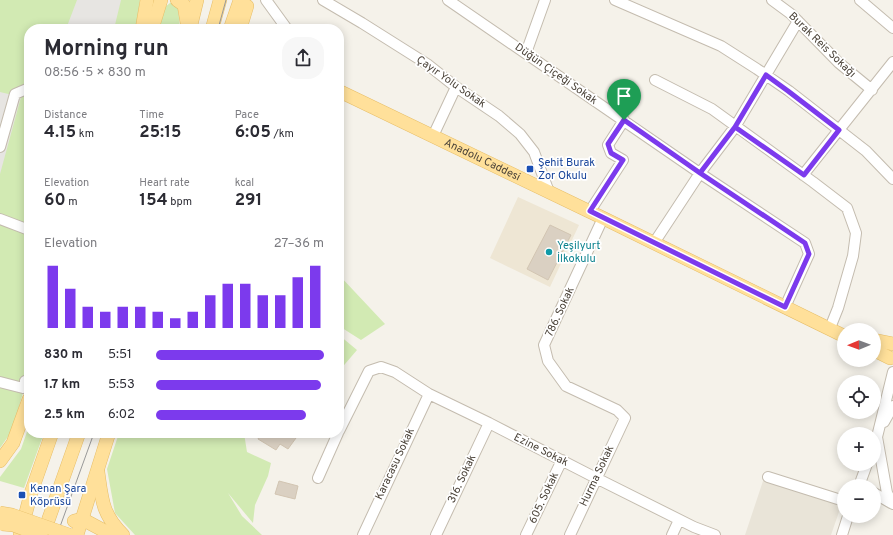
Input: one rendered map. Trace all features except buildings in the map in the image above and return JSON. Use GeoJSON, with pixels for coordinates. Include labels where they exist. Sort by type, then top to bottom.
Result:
{"type":"FeatureCollection","features":[{"type":"Feature","properties":{"kind":"main road"},"geometry":{"type":"LineString","coordinates":[[143,24],[147,0]]}},
{"type":"Feature","properties":{"kind":"main road"},"geometry":{"type":"LineString","coordinates":[[154,24],[161,0]]}},
{"type":"Feature","properties":{"kind":"main road"},"geometry":{"type":"LineString","coordinates":[[178,0],[184,5],[188,24]]}},
{"type":"Feature","properties":{"kind":"main road"},"geometry":{"type":"LineString","coordinates":[[190,24],[197,0]]}},
{"type":"Feature","properties":{"kind":"main road"},"geometry":{"type":"LineString","coordinates":[[213,24],[220,0]]}},
{"type":"Feature","properties":{"kind":"main road"},"geometry":{"type":"LineString","coordinates":[[232,24],[240,0]]}},
{"type":"Feature","properties":{"kind":"main road"},"geometry":{"type":"LineString","coordinates":[[241,24],[248,0]]}},
{"type":"Feature","properties":{"kind":"main road","name":"Anadolu Caddesi"},"geometry":{"type":"LineString","coordinates":[[344,93],[837,332]]}},
{"type":"Feature","properties":{"kind":"main road"},"geometry":{"type":"LineString","coordinates":[[881,341],[893,344]]}},
{"type":"Feature","properties":{"kind":"main road"},"geometry":{"type":"LineString","coordinates":[[881,353],[892,357]]}},
{"type":"Feature","properties":{"kind":"main road"},"geometry":{"type":"LineString","coordinates":[[0,462],[13,443],[24,400]]}},
{"type":"Feature","properties":{"kind":"main road"},"geometry":{"type":"LineString","coordinates":[[20,535],[50,438]]}},
{"type":"Feature","properties":{"kind":"main road"},"geometry":{"type":"LineString","coordinates":[[1,521],[42,535],[77,438]]}},
{"type":"Feature","properties":{"kind":"main road"},"geometry":{"type":"LineString","coordinates":[[77,535],[78,520],[100,438]]}},
{"type":"Feature","properties":{"kind":"main road"},"geometry":{"type":"LineString","coordinates":[[1,521],[12,515],[69,535],[78,520],[98,468],[107,438]]}},
{"type":"Feature","properties":{"kind":"main road"},"geometry":{"type":"LineString","coordinates":[[98,468],[103,505],[114,526],[123,535]]}},
{"type":"Feature","properties":{"kind":"main road"},"geometry":{"type":"LineString","coordinates":[[78,520],[112,535]]}},
{"type":"Feature","properties":{"kind":"street"},"geometry":{"type":"LineString","coordinates":[[266,0],[284,24]]}},
{"type":"Feature","properties":{"kind":"street","name":"Çayır Yolu Sokak"},"geometry":{"type":"LineString","coordinates":[[323,0],[427,64],[456,87],[499,116],[520,134],[534,152],[549,192]]}},
{"type":"Feature","properties":{"kind":"street","name":"Düğün Çiçeği Sokak"},"geometry":{"type":"LineString","coordinates":[[448,0],[700,173],[805,243],[809,254],[785,307]]}},
{"type":"Feature","properties":{"kind":"street"},"geometry":{"type":"LineString","coordinates":[[526,53],[545,0]]}},
{"type":"Feature","properties":{"kind":"street"},"geometry":{"type":"LineString","coordinates":[[615,0],[636,4],[721,46],[766,75],[839,130],[866,151],[893,179]]}},
{"type":"Feature","properties":{"kind":"street","name":"Burak Reis Sokağı"},"geometry":{"type":"LineString","coordinates":[[772,0],[792,14],[839,63],[872,90]]}},
{"type":"Feature","properties":{"kind":"street"},"geometry":{"type":"LineString","coordinates":[[860,0],[893,28]]}},
{"type":"Feature","properties":{"kind":"street"},"geometry":{"type":"LineString","coordinates":[[654,243],[700,173],[735,127],[798,21]]}},
{"type":"Feature","properties":{"kind":"street"},"geometry":{"type":"LineString","coordinates":[[804,175],[893,62]]}},
{"type":"Feature","properties":{"kind":"street"},"geometry":{"type":"LineString","coordinates":[[655,80],[712,109],[735,127],[804,175],[846,208],[856,233],[853,256],[838,308],[839,323]]}},
{"type":"Feature","properties":{"kind":"street"},"geometry":{"type":"LineString","coordinates":[[432,136],[456,87]]}},
{"type":"Feature","properties":{"kind":"street"},"geometry":{"type":"LineString","coordinates":[[0,147],[15,94],[24,90]]}},
{"type":"Feature","properties":{"kind":"street"},"geometry":{"type":"LineString","coordinates":[[590,211],[623,160],[611,153],[608,144],[624,120]]}},
{"type":"Feature","properties":{"kind":"street","name":"786. Sokak"},"geometry":{"type":"LineString","coordinates":[[603,218],[544,345],[548,361],[566,386],[617,410],[625,418]]}},
{"type":"Feature","properties":{"kind":"street"},"geometry":{"type":"LineString","coordinates":[[0,219],[24,228]]}},
{"type":"Feature","properties":{"kind":"street","name":"Ezine Sokak"},"geometry":{"type":"LineString","coordinates":[[344,422],[369,371],[381,367],[395,372],[429,394],[694,528],[715,535]]}},
{"type":"Feature","properties":{"kind":"street"},"geometry":{"type":"LineString","coordinates":[[878,427],[893,372]]}},
{"type":"Feature","properties":{"kind":"street"},"geometry":{"type":"LineString","coordinates":[[0,382],[24,387]]}},
{"type":"Feature","properties":{"kind":"street","name":"Karacasu Sokak"},"geometry":{"type":"LineString","coordinates":[[363,535],[429,394]]}},
{"type":"Feature","properties":{"kind":"street"},"geometry":{"type":"LineString","coordinates":[[881,429],[893,406]]}},
{"type":"Feature","properties":{"kind":"street","name":"Hurma Sokak"},"geometry":{"type":"LineString","coordinates":[[570,535],[625,418]]}},
{"type":"Feature","properties":{"kind":"street","name":"316. Sokak"},"geometry":{"type":"LineString","coordinates":[[436,535],[489,423]]}},
{"type":"Feature","properties":{"kind":"street"},"geometry":{"type":"LineString","coordinates":[[318,478],[336,438]]}},
{"type":"Feature","properties":{"kind":"street","name":"605. Sokak"},"geometry":{"type":"LineString","coordinates":[[526,535],[562,460]]}},
{"type":"Feature","properties":{"kind":"street"},"geometry":{"type":"LineString","coordinates":[[881,466],[887,493],[893,504]]}},
{"type":"Feature","properties":{"kind":"street"},"geometry":{"type":"LineString","coordinates":[[768,476],[837,499]]}},
{"type":"Feature","properties":{"kind":"street"},"geometry":{"type":"LineString","coordinates":[[881,497],[893,504]]}},
{"type":"Feature","properties":{"kind":"street"},"geometry":{"type":"LineString","coordinates":[[672,535],[679,520]]}},
{"type":"Feature","properties":{"kind":"street"},"geometry":{"type":"LineString","coordinates":[[842,535],[846,523]]}},
{"type":"Feature","properties":{"kind":"shaded area"},"geometry":{"type":"Polygon","coordinates":[[[77,0],[121,0],[115,24],[68,24],[77,0]]]}},
{"type":"Feature","properties":{"kind":"shaded area"},"geometry":{"type":"Polygon","coordinates":[[[0,92],[21,97],[0,174],[0,92]]]}},
{"type":"Feature","properties":{"kind":"shaded area"},"geometry":{"type":"Polygon","coordinates":[[[518,197],[579,225],[550,287],[490,258],[518,197]]]}},
{"type":"Feature","properties":{"kind":"shaded area"},"geometry":{"type":"Polygon","coordinates":[[[764,478],[837,500],[837,518],[831,535],[745,535],[764,478]]]}},
{"type":"Feature","properties":{"kind":"green space"},"geometry":{"type":"Polygon","coordinates":[[[0,0],[140,0],[137,24],[24,24],[24,389],[12,431],[0,448],[0,0]]]}},
{"type":"Feature","properties":{"kind":"green space"},"geometry":{"type":"Polygon","coordinates":[[[170,3],[175,3],[178,7],[180,24],[159,24],[165,7],[170,3]]]}},
{"type":"Feature","properties":{"kind":"green space"},"geometry":{"type":"Polygon","coordinates":[[[344,280],[385,324],[361,340],[344,329],[344,280]]]}},
{"type":"Feature","properties":{"kind":"green space"},"geometry":{"type":"Polygon","coordinates":[[[344,339],[357,350],[344,365],[344,339]]]}},
{"type":"Feature","properties":{"kind":"green space"},"geometry":{"type":"Polygon","coordinates":[[[25,438],[42,438],[24,488],[0,481],[0,477],[21,449],[25,438]]]}},
{"type":"Feature","properties":{"kind":"green space"},"geometry":{"type":"Polygon","coordinates":[[[117,438],[245,438],[247,452],[271,463],[268,476],[255,505],[253,523],[228,493],[242,516],[262,535],[135,535],[115,513],[107,469],[117,438]]]}},
{"type":"Feature","properties":{"kind":"tram line"},"geometry":{"type":"LineString","coordinates":[[219,24],[226,0]]}},
{"type":"Feature","properties":{"kind":"tram line"},"geometry":{"type":"LineString","coordinates":[[57,535],[92,438]]}},
{"type":"Feature","properties":{"kind":"place","name":"Şehit Burak Zor Okulu"},"geometry":{"type":"Point","coordinates":[530,169]}},
{"type":"Feature","properties":{"kind":"place","name":"Yeşilyurt İlkokulu"},"geometry":{"type":"Point","coordinates":[549,252]}},
{"type":"Feature","properties":{"kind":"place","name":"Kenan Şara Köprüsü"},"geometry":{"type":"Point","coordinates":[22,495]}},
{"type":"Feature","properties":{"kind":"route"},"geometry":{"type":"LineString","coordinates":[[624,120],[608,144],[611,153],[623,160],[590,211],[785,307],[809,254],[805,243],[700,173],[735,127],[766,75],[839,130],[804,175],[735,127],[700,173],[624,120]]}}]}
